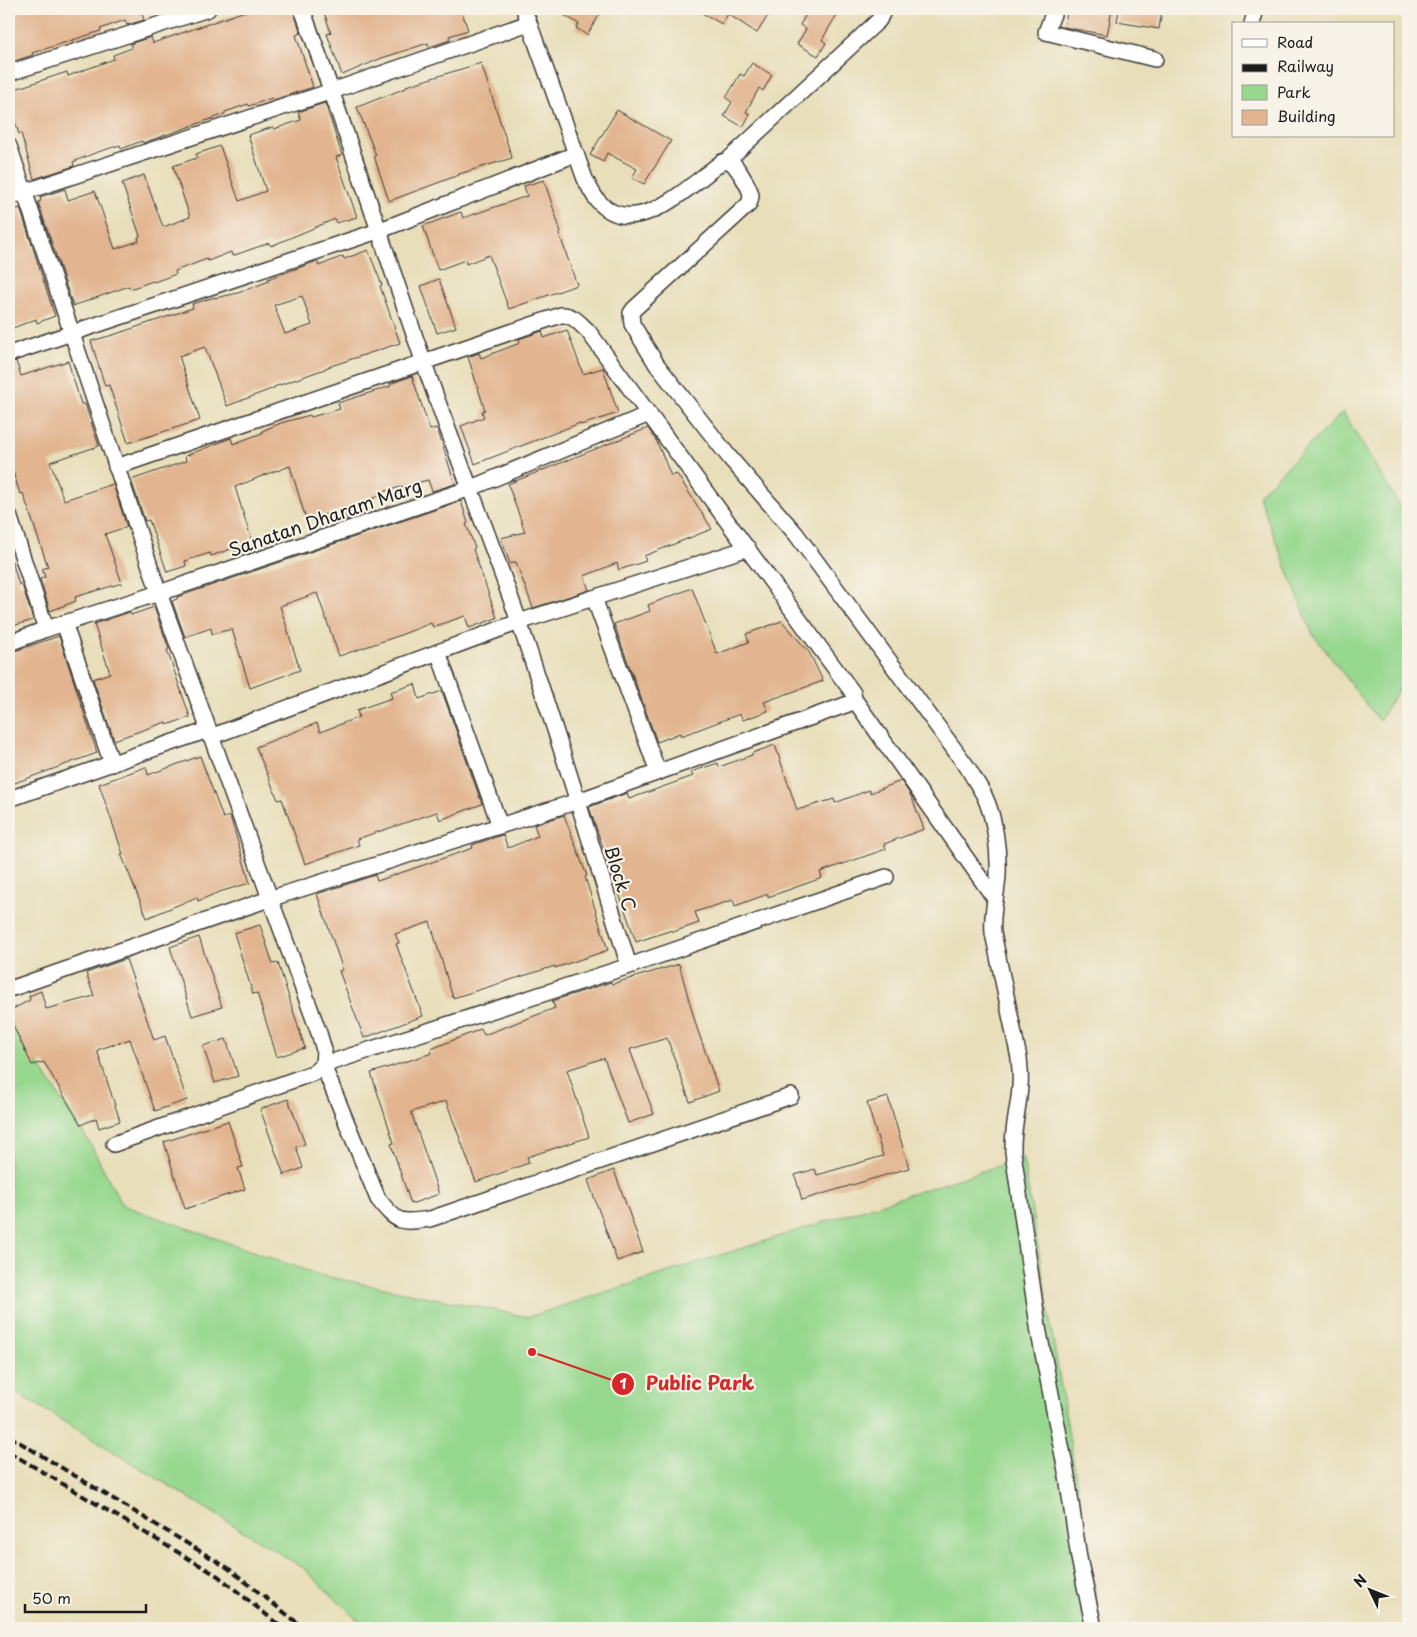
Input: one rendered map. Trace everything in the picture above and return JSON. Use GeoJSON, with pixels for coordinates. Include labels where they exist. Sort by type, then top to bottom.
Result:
{"type":"FeatureCollection","features":[{"type":"Feature","properties":{"kind":"street"},"geometry":{"type":"LineString","coordinates":[[9,73],[208,9]]}},
{"type":"Feature","properties":{"kind":"street","name":"Block C"},"geometry":{"type":"LineString","coordinates":[[302,9],[332,91],[424,363],[520,622],[629,966]]}},
{"type":"Feature","properties":{"kind":"street"},"geometry":{"type":"LineString","coordinates":[[524,9],[585,179],[598,202],[611,212],[631,216],[644,214],[656,209],[722,162],[728,160],[874,25],[879,20],[884,9]]}},
{"type":"Feature","properties":{"kind":"street"},"geometry":{"type":"LineString","coordinates":[[1055,9],[1046,32],[1155,59]]}},
{"type":"Feature","properties":{"kind":"street"},"geometry":{"type":"LineString","coordinates":[[1253,22],[1256,9]]}},
{"type":"Feature","properties":{"kind":"street"},"geometry":{"type":"LineString","coordinates":[[9,197],[332,91],[529,23]]}},
{"type":"Feature","properties":{"kind":"street"},"geometry":{"type":"LineString","coordinates":[[9,146],[159,593],[319,1033],[324,1050],[323,1065],[378,1198],[392,1216],[404,1222],[430,1220],[791,1096]]}},
{"type":"Feature","properties":{"kind":"street"},"geometry":{"type":"LineString","coordinates":[[9,354],[378,231],[576,154]]}},
{"type":"Feature","properties":{"kind":"street"},"geometry":{"type":"LineString","coordinates":[[728,160],[732,161],[735,165],[750,192],[749,204],[630,313],[632,324],[657,365],[730,458],[796,534],[968,768],[984,795],[993,828],[998,873],[992,920],[993,933],[1019,1058],[1020,1088],[1013,1124],[1013,1152],[1039,1333],[1067,1476],[1079,1558],[1094,1628]]}},
{"type":"Feature","properties":{"kind":"street"},"geometry":{"type":"LineString","coordinates":[[116,467],[561,315],[568,315],[574,318],[588,332],[748,548],[853,694],[854,699],[995,899]]}},
{"type":"Feature","properties":{"kind":"street","name":"Sanatan Dharam Marg"},"geometry":{"type":"LineString","coordinates":[[9,643],[46,629],[471,488],[649,414]]}},
{"type":"Feature","properties":{"kind":"street"},"geometry":{"type":"LineString","coordinates":[[9,515],[46,629]]}},
{"type":"Feature","properties":{"kind":"street"},"geometry":{"type":"LineString","coordinates":[[9,799],[209,734],[520,622],[748,548]]}},
{"type":"Feature","properties":{"kind":"street"},"geometry":{"type":"LineString","coordinates":[[594,598],[658,772]]}},
{"type":"Feature","properties":{"kind":"street"},"geometry":{"type":"LineString","coordinates":[[64,623],[112,764]]}},
{"type":"Feature","properties":{"kind":"street"},"geometry":{"type":"LineString","coordinates":[[438,652],[500,826]]}},
{"type":"Feature","properties":{"kind":"street"},"geometry":{"type":"LineString","coordinates":[[13,988],[269,899],[578,801],[851,703],[854,699]]}},
{"type":"Feature","properties":{"kind":"street"},"geometry":{"type":"LineString","coordinates":[[114,1144],[312,1073],[323,1065],[629,966],[886,877]]}},
{"type":"Feature","properties":{"kind":"green space"},"geometry":{"type":"Polygon","coordinates":[[[1343,412],[1408,520],[1408,673],[1379,721],[1312,633],[1258,495],[1343,412]]]}},
{"type":"Feature","properties":{"kind":"green space"},"geometry":{"type":"Polygon","coordinates":[[[9,1019],[91,1145],[122,1205],[319,1275],[528,1317],[1023,1158],[1101,1628],[366,1628],[302,1567],[9,1388],[9,1019]]]}},
{"type":"Feature","properties":{"kind":"building"},"geometry":{"type":"Polygon","coordinates":[[[9,9],[151,10],[142,14],[144,20],[127,25],[125,20],[100,29],[101,31],[32,53],[33,55],[9,63],[9,9]]]}},
{"type":"Feature","properties":{"kind":"building"},"geometry":{"type":"Polygon","coordinates":[[[251,9],[293,9],[301,33],[296,35],[313,87],[273,100],[272,98],[249,106],[248,104],[143,143],[142,141],[121,149],[120,145],[95,153],[73,162],[74,166],[34,179],[21,133],[19,134],[9,103],[9,91],[67,72],[68,76],[114,59],[113,55],[132,48],[130,44],[151,37],[153,43],[251,9]]]}},
{"type":"Feature","properties":{"kind":"building"},"geometry":{"type":"Polygon","coordinates":[[[323,9],[368,9],[371,16],[392,9],[461,9],[468,30],[449,36],[450,40],[429,47],[428,43],[382,58],[342,75],[327,34],[331,33],[323,9]]]}},
{"type":"Feature","properties":{"kind":"building"},"geometry":{"type":"Polygon","coordinates":[[[554,9],[603,9],[587,35],[576,28],[579,24],[554,9]]]}},
{"type":"Feature","properties":{"kind":"building"},"geometry":{"type":"Polygon","coordinates":[[[695,9],[772,9],[757,33],[728,14],[722,24],[695,9]]]}},
{"type":"Feature","properties":{"kind":"building"},"geometry":{"type":"Polygon","coordinates":[[[809,9],[840,9],[822,40],[826,43],[818,56],[797,44],[806,29],[800,25],[809,9]]]}},
{"type":"Feature","properties":{"kind":"building"},"geometry":{"type":"Polygon","coordinates":[[[1068,9],[1112,9],[1107,35],[1064,27],[1068,9]]]}},
{"type":"Feature","properties":{"kind":"building"},"geometry":{"type":"Polygon","coordinates":[[[1119,9],[1162,9],[1159,29],[1117,22],[1119,9]]]}},
{"type":"Feature","properties":{"kind":"building"},"geometry":{"type":"Polygon","coordinates":[[[481,63],[512,158],[459,174],[389,201],[374,156],[376,155],[357,107],[406,88],[406,86],[481,63]]]}},
{"type":"Feature","properties":{"kind":"building"},"geometry":{"type":"Polygon","coordinates":[[[752,63],[772,75],[763,91],[759,88],[746,112],[750,114],[743,127],[724,116],[732,102],[726,98],[740,74],[744,76],[752,63]]]}},
{"type":"Feature","properties":{"kind":"building"},"geometry":{"type":"Polygon","coordinates":[[[325,103],[342,155],[336,157],[357,217],[336,223],[335,219],[271,246],[269,243],[232,256],[231,252],[208,261],[207,259],[175,271],[176,274],[154,282],[130,289],[129,286],[73,306],[38,202],[41,201],[40,197],[65,189],[68,200],[95,191],[115,249],[139,241],[138,237],[140,236],[122,183],[144,175],[163,227],[190,217],[173,166],[197,158],[196,154],[220,146],[239,201],[266,191],[248,135],[301,120],[298,112],[325,103]]]}},
{"type":"Feature","properties":{"kind":"building"},"geometry":{"type":"Polygon","coordinates":[[[617,110],[671,141],[644,184],[632,178],[637,169],[607,153],[603,162],[590,155],[617,110]]]}},
{"type":"Feature","properties":{"kind":"building"},"geometry":{"type":"Polygon","coordinates":[[[544,180],[561,232],[559,233],[577,285],[509,309],[489,255],[466,264],[465,260],[438,270],[423,226],[461,212],[463,218],[527,196],[524,186],[544,180]]]}},
{"type":"Feature","properties":{"kind":"building"},"geometry":{"type":"Polygon","coordinates":[[[20,208],[55,316],[37,323],[36,319],[13,328],[12,323],[9,325],[9,212],[20,208]]]}},
{"type":"Feature","properties":{"kind":"building"},"geometry":{"type":"Polygon","coordinates":[[[368,250],[382,285],[380,286],[400,343],[325,368],[227,406],[205,347],[179,356],[200,420],[128,443],[109,385],[105,386],[91,341],[193,308],[192,304],[238,293],[269,281],[268,279],[317,261],[319,266],[343,256],[344,259],[368,250]],[[302,296],[274,305],[285,334],[312,325],[302,296]]]}},
{"type":"Feature","properties":{"kind":"building"},"geometry":{"type":"Polygon","coordinates":[[[439,279],[456,327],[437,333],[421,286],[439,279]]]}},
{"type":"Feature","properties":{"kind":"building"},"geometry":{"type":"Polygon","coordinates":[[[567,330],[583,374],[603,368],[618,413],[581,425],[580,423],[475,464],[461,426],[484,417],[482,411],[485,410],[468,357],[479,353],[481,358],[520,343],[519,339],[542,331],[544,338],[567,330]]]}},
{"type":"Feature","properties":{"kind":"building"},"geometry":{"type":"Polygon","coordinates":[[[16,361],[21,376],[68,361],[81,404],[85,404],[99,446],[50,462],[64,500],[113,484],[127,527],[105,534],[122,583],[75,597],[76,601],[50,611],[40,579],[45,577],[42,569],[48,567],[23,493],[20,494],[9,459],[9,363],[16,361]]]}},
{"type":"Feature","properties":{"kind":"building"},"geometry":{"type":"Polygon","coordinates":[[[412,376],[430,430],[437,428],[455,484],[432,491],[428,480],[382,492],[383,494],[363,503],[367,513],[346,520],[342,510],[306,519],[290,466],[235,487],[255,551],[237,557],[234,548],[211,556],[210,553],[185,561],[186,566],[167,572],[149,520],[145,521],[131,480],[186,461],[185,456],[231,438],[233,444],[262,433],[262,431],[281,423],[340,409],[338,403],[391,386],[390,384],[412,376]]]}},
{"type":"Feature","properties":{"kind":"building"},"geometry":{"type":"Polygon","coordinates":[[[648,428],[657,442],[671,476],[677,474],[712,529],[644,556],[646,561],[619,570],[617,563],[584,576],[589,590],[533,608],[516,562],[510,564],[501,538],[525,532],[508,484],[648,428]]]}},
{"type":"Feature","properties":{"kind":"building"},"geometry":{"type":"Polygon","coordinates":[[[461,501],[468,523],[466,524],[475,548],[473,549],[497,618],[469,628],[465,616],[433,627],[431,623],[339,656],[317,593],[280,606],[300,670],[250,688],[232,629],[212,634],[211,628],[185,637],[172,601],[177,599],[177,597],[461,501]]]}},
{"type":"Feature","properties":{"kind":"building"},"geometry":{"type":"Polygon","coordinates":[[[12,561],[19,585],[22,584],[33,620],[9,627],[9,562],[12,561]]]}},
{"type":"Feature","properties":{"kind":"building"},"geometry":{"type":"Polygon","coordinates":[[[692,588],[717,654],[749,642],[746,634],[782,621],[809,652],[823,681],[764,702],[768,711],[743,720],[740,714],[681,736],[680,733],[657,742],[614,624],[650,611],[648,605],[692,588]]]}},
{"type":"Feature","properties":{"kind":"building"},"geometry":{"type":"Polygon","coordinates":[[[154,607],[190,717],[167,725],[166,722],[114,740],[93,679],[110,673],[94,624],[130,612],[131,615],[154,607]]]}},
{"type":"Feature","properties":{"kind":"building"},"geometry":{"type":"Polygon","coordinates":[[[59,636],[97,753],[9,785],[9,710],[12,709],[9,698],[9,653],[59,636]]]}},
{"type":"Feature","properties":{"kind":"building"},"geometry":{"type":"Polygon","coordinates":[[[415,684],[419,699],[442,691],[482,804],[440,820],[437,812],[357,839],[359,845],[305,864],[282,799],[278,800],[256,747],[317,723],[320,732],[359,717],[357,710],[392,698],[390,692],[415,684]]]}},
{"type":"Feature","properties":{"kind":"building"},"geometry":{"type":"Polygon","coordinates":[[[775,745],[797,810],[834,799],[835,803],[869,790],[870,793],[901,781],[911,796],[924,829],[884,844],[886,849],[820,872],[822,878],[768,897],[768,894],[735,906],[733,900],[695,912],[699,923],[636,942],[589,807],[627,793],[629,799],[693,776],[691,772],[718,763],[719,767],[775,745]]]}},
{"type":"Feature","properties":{"kind":"building"},"geometry":{"type":"Polygon","coordinates":[[[200,756],[223,818],[230,816],[250,883],[219,892],[198,901],[197,897],[147,918],[121,854],[123,854],[99,784],[146,767],[148,775],[200,756]]]}},
{"type":"Feature","properties":{"kind":"building"},"geometry":{"type":"Polygon","coordinates":[[[564,815],[587,876],[585,877],[608,950],[555,968],[555,966],[453,998],[430,922],[395,934],[399,943],[396,944],[423,1016],[364,1038],[339,971],[343,970],[317,894],[375,875],[377,881],[473,848],[472,845],[502,835],[508,848],[538,836],[534,825],[564,815]]]}},
{"type":"Feature","properties":{"kind":"building"},"geometry":{"type":"Polygon","coordinates":[[[260,925],[273,964],[278,963],[305,1048],[277,1057],[257,993],[253,994],[234,933],[260,925]]]}},
{"type":"Feature","properties":{"kind":"building"},"geometry":{"type":"Polygon","coordinates":[[[199,937],[222,1007],[192,1016],[170,947],[199,937]]]}},
{"type":"Feature","properties":{"kind":"building"},"geometry":{"type":"Polygon","coordinates":[[[126,959],[154,1040],[165,1036],[187,1100],[155,1111],[130,1039],[97,1050],[120,1121],[99,1128],[96,1118],[81,1125],[44,1062],[32,1065],[9,1017],[9,1011],[30,1000],[29,996],[41,991],[46,1009],[94,996],[86,973],[126,959]]]}},
{"type":"Feature","properties":{"kind":"building"},"geometry":{"type":"Polygon","coordinates":[[[679,964],[696,1025],[719,1091],[690,1102],[667,1038],[630,1050],[654,1114],[628,1123],[604,1058],[567,1070],[589,1137],[527,1157],[529,1163],[476,1182],[446,1101],[411,1112],[439,1194],[411,1204],[391,1144],[394,1143],[371,1073],[432,1053],[431,1049],[481,1029],[484,1035],[555,1008],[552,1001],[611,982],[612,984],[679,964]]]}},
{"type":"Feature","properties":{"kind":"building"},"geometry":{"type":"Polygon","coordinates":[[[226,1039],[238,1076],[215,1083],[203,1046],[226,1039]]]}},
{"type":"Feature","properties":{"kind":"building"},"geometry":{"type":"Polygon","coordinates":[[[888,1097],[909,1168],[802,1200],[795,1175],[815,1169],[817,1175],[883,1156],[867,1103],[888,1097]]]}},
{"type":"Feature","properties":{"kind":"building"},"geometry":{"type":"Polygon","coordinates":[[[288,1099],[305,1144],[296,1147],[303,1168],[284,1175],[260,1109],[288,1099]]]}},
{"type":"Feature","properties":{"kind":"building"},"geometry":{"type":"Polygon","coordinates":[[[228,1121],[243,1167],[238,1168],[245,1189],[185,1209],[164,1142],[228,1121]]]}},
{"type":"Feature","properties":{"kind":"building"},"geometry":{"type":"Polygon","coordinates":[[[614,1170],[643,1252],[617,1261],[588,1180],[614,1170]]]}},
{"type":"Feature","properties":{"kind":"railway"},"geometry":{"type":"LineString","coordinates":[[9,1436],[228,1568],[304,1628]]}},
{"type":"Feature","properties":{"kind":"railway"},"geometry":{"type":"LineString","coordinates":[[9,1452],[218,1576],[283,1628]]}},
{"type":"Feature","properties":{"kind":"place","name":"Public Park"},"geometry":{"type":"Point","coordinates":[532,1352]}}]}
